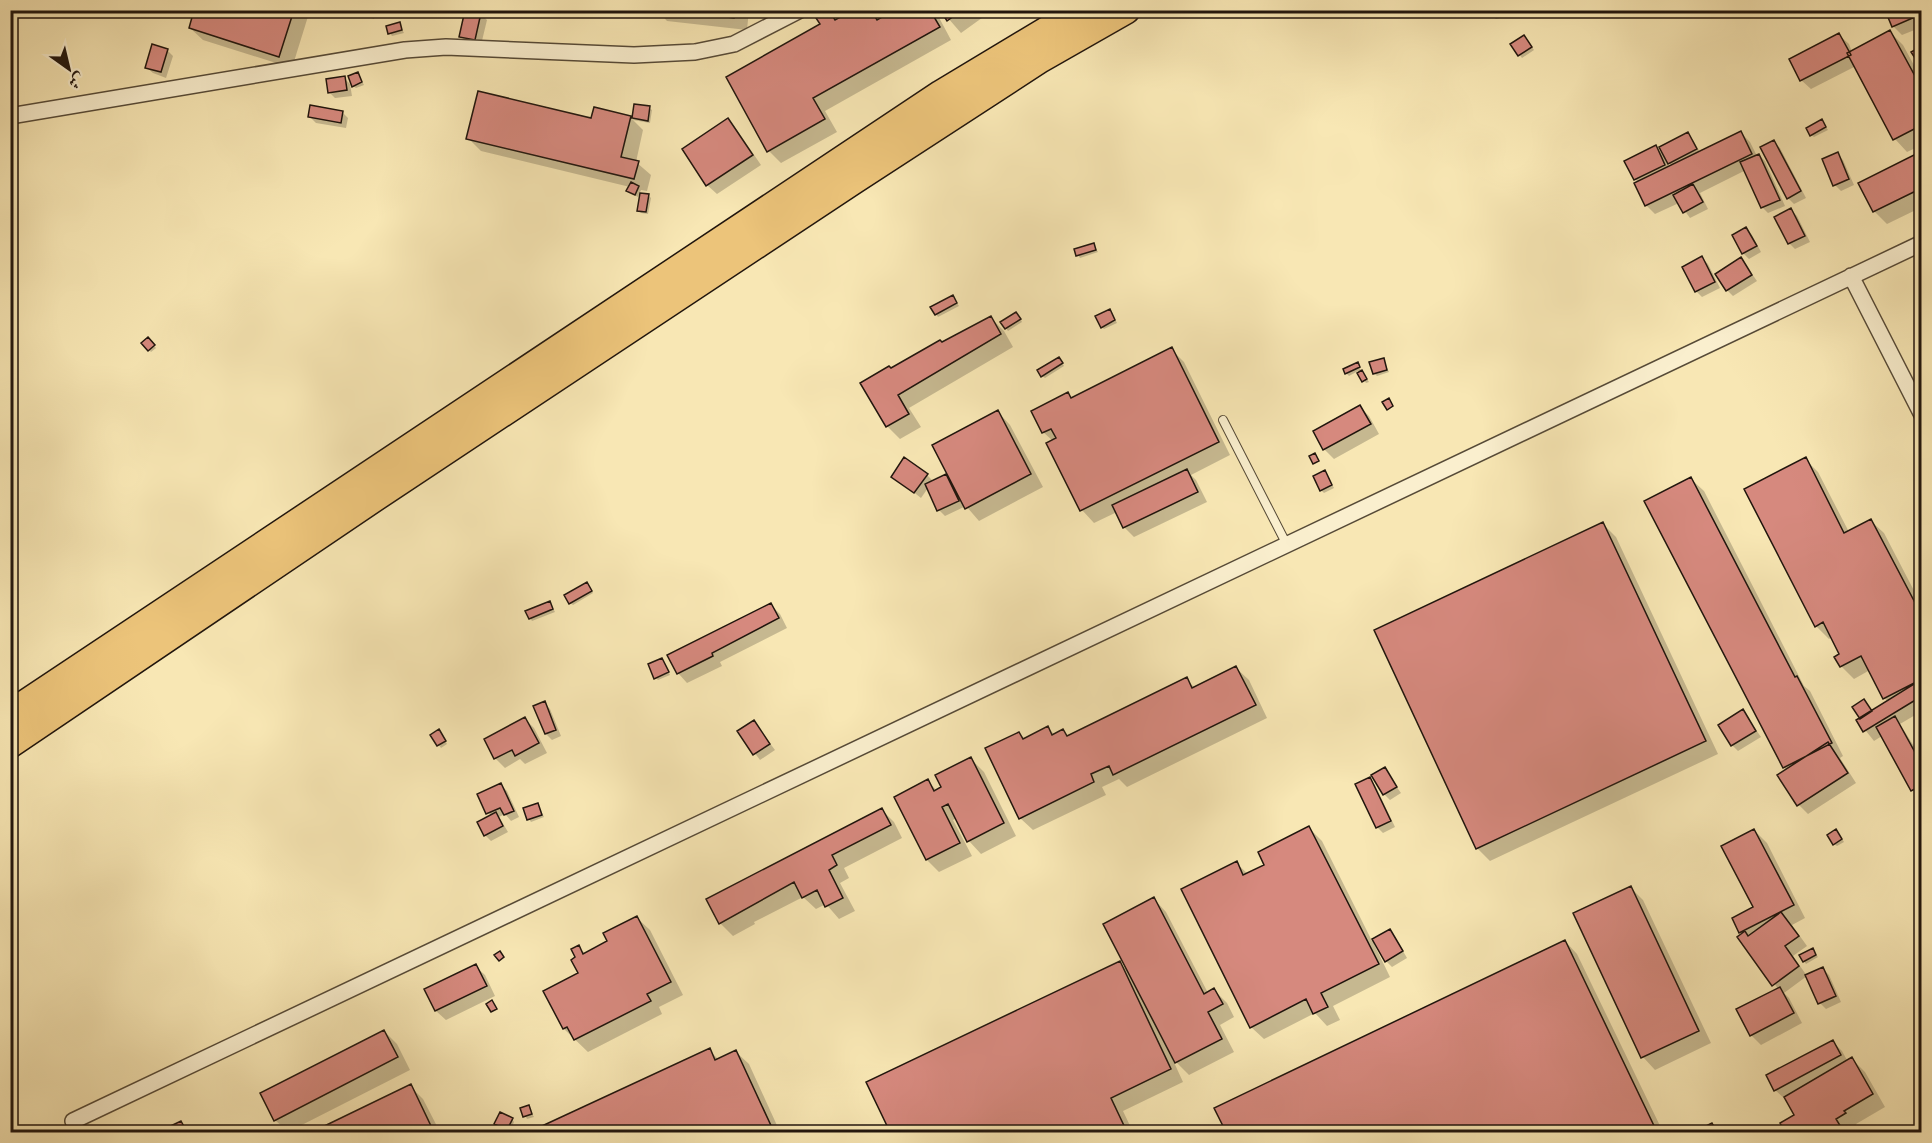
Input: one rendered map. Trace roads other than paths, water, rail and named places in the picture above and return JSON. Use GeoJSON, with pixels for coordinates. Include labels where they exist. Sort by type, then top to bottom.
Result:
{"type":"FeatureCollection","features":[{"type":"Feature","properties":{"kind":"highway"},"geometry":{"type":"LineString","coordinates":[[1001,59],[1054,10]]}},
{"type":"Feature","properties":{"kind":"highway"},"geometry":{"type":"LineString","coordinates":[[10,714],[941,94],[1081,10]]}},
{"type":"Feature","properties":{"kind":"highway"},"geometry":{"type":"LineString","coordinates":[[10,744],[380,494],[854,180],[1040,58],[1126,10]]}},
{"type":"Feature","properties":{"kind":"street"},"geometry":{"type":"LineString","coordinates":[[10,116],[405,50],[446,47],[634,55],[695,52],[734,44],[800,10]]}},
{"type":"Feature","properties":{"kind":"street"},"geometry":{"type":"LineString","coordinates":[[73,1121],[1922,243]]}},
{"type":"Feature","properties":{"kind":"street"},"geometry":{"type":"LineString","coordinates":[[1851,276],[1922,415]]}},
{"type":"Feature","properties":{"kind":"lane"},"geometry":{"type":"LineString","coordinates":[[1223,420],[1287,545]]}}]}
